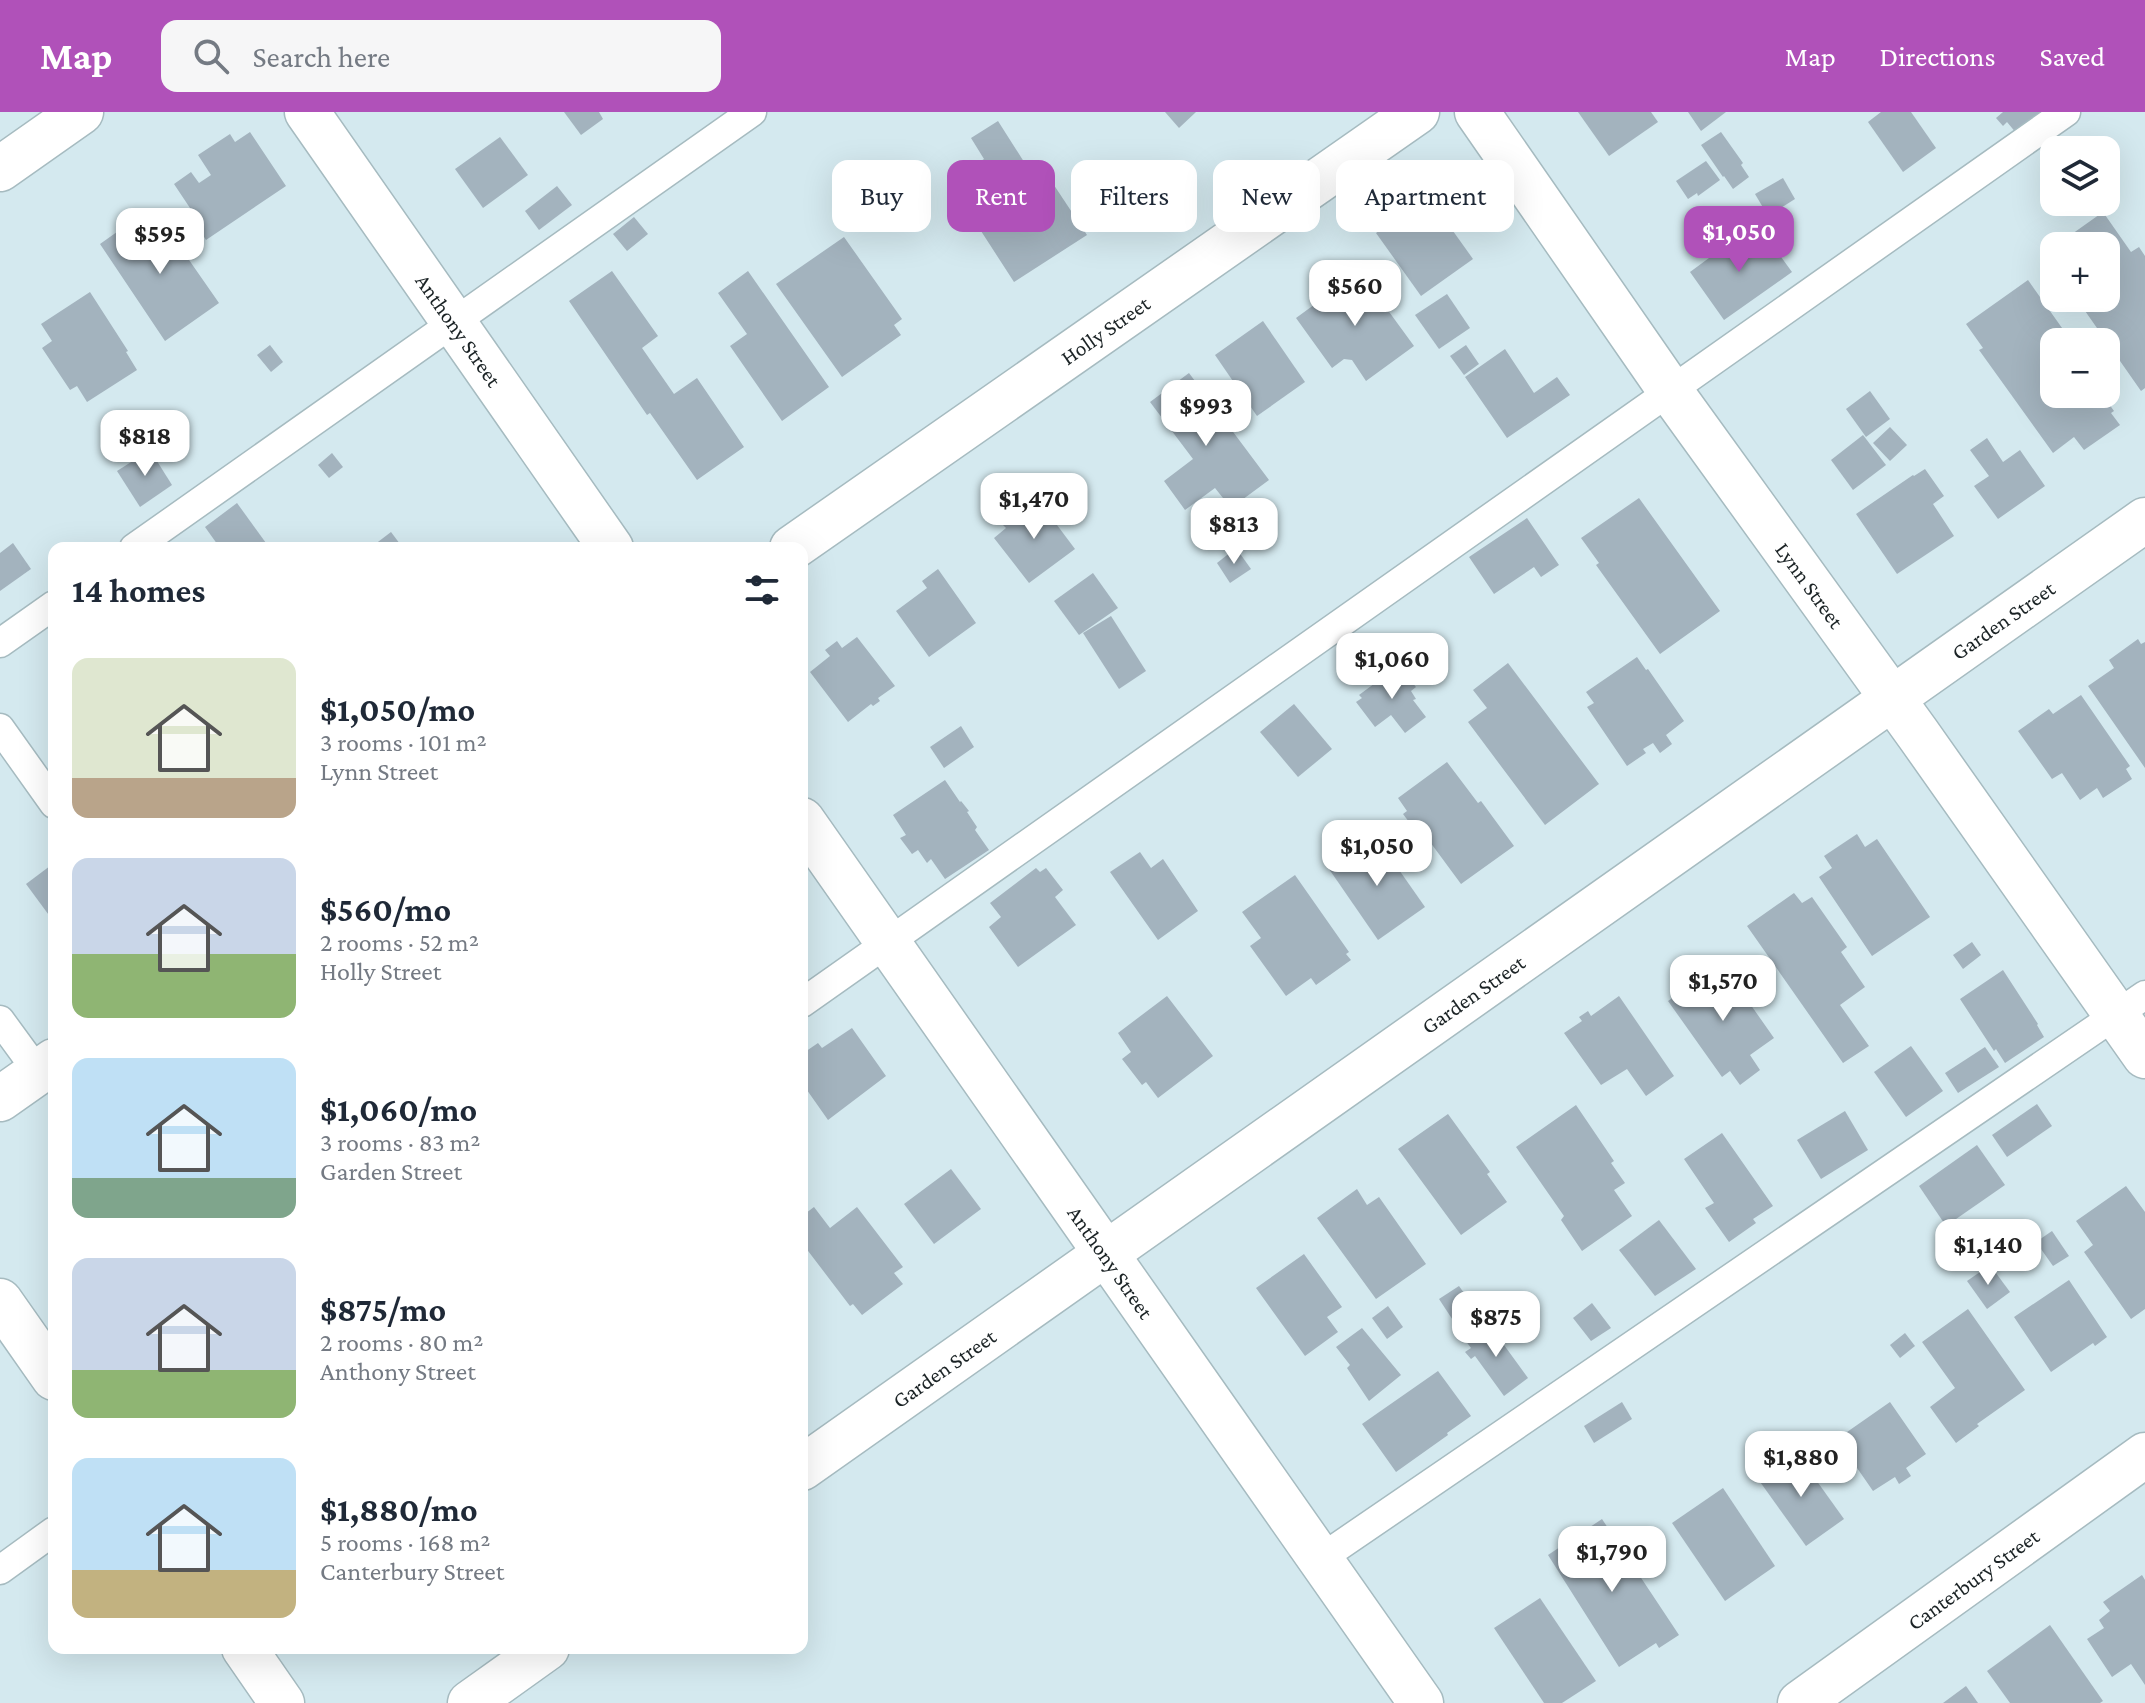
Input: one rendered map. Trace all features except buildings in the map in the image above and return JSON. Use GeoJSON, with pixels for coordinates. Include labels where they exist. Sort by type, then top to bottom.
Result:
{"type":"FeatureCollection","features":[{"type":"Feature","properties":{"kind":"street"},"geometry":{"type":"LineString","coordinates":[[0,169],[81,112]]}},
{"type":"Feature","properties":{"kind":"street","name":"Anthony Street"},"geometry":{"type":"LineString","coordinates":[[307,112],[607,542]]}},
{"type":"Feature","properties":{"kind":"street","name":"Holly Street"},"geometry":{"type":"LineString","coordinates":[[801,542],[1417,112]]}},
{"type":"Feature","properties":{"kind":"street","name":"Lynn Street"},"geometry":{"type":"LineString","coordinates":[[1477,112],[1671,392],[1892,698],[2131,1006],[2145,1056]]}},
{"type":"Feature","properties":{"kind":"street","name":"Garden Street"},"geometry":{"type":"LineString","coordinates":[[808,1464],[2145,520]]}},
{"type":"Feature","properties":{"kind":"street","name":"Anthony Street"},"geometry":{"type":"LineString","coordinates":[[808,829],[1421,1703]]}},
{"type":"Feature","properties":{"kind":"street"},"geometry":{"type":"LineString","coordinates":[[0,1099],[46,1067]]}},
{"type":"Feature","properties":{"kind":"street"},"geometry":{"type":"LineString","coordinates":[[0,1301],[48,1369]]}},
{"type":"Feature","properties":{"kind":"street","name":"Canterbury Street"},"geometry":{"type":"LineString","coordinates":[[1800,1703],[2145,1455]]}},
{"type":"Feature","properties":{"kind":"street"},"geometry":{"type":"LineString","coordinates":[[248,1654],[282,1703]]}},
{"type":"Feature","properties":{"kind":"street"},"geometry":{"type":"LineString","coordinates":[[470,1703],[539,1654]]}},
{"type":"Feature","properties":{"kind":"lane"},"geometry":{"type":"LineString","coordinates":[[142,542],[752,112]]}},
{"type":"Feature","properties":{"kind":"lane"},"geometry":{"type":"LineString","coordinates":[[808,999],[2066,112]]}},
{"type":"Feature","properties":{"kind":"lane"},"geometry":{"type":"LineString","coordinates":[[0,643],[48,609]]}},
{"type":"Feature","properties":{"kind":"lane"},"geometry":{"type":"LineString","coordinates":[[0,728],[48,796]]}},
{"type":"Feature","properties":{"kind":"lane"},"geometry":{"type":"LineString","coordinates":[[1320,1559],[2131,1006]]}},
{"type":"Feature","properties":{"kind":"lane"},"geometry":{"type":"LineString","coordinates":[[0,1020],[46,1067]]}},
{"type":"Feature","properties":{"kind":"lane"},"geometry":{"type":"LineString","coordinates":[[0,1570],[48,1535]]}}]}
